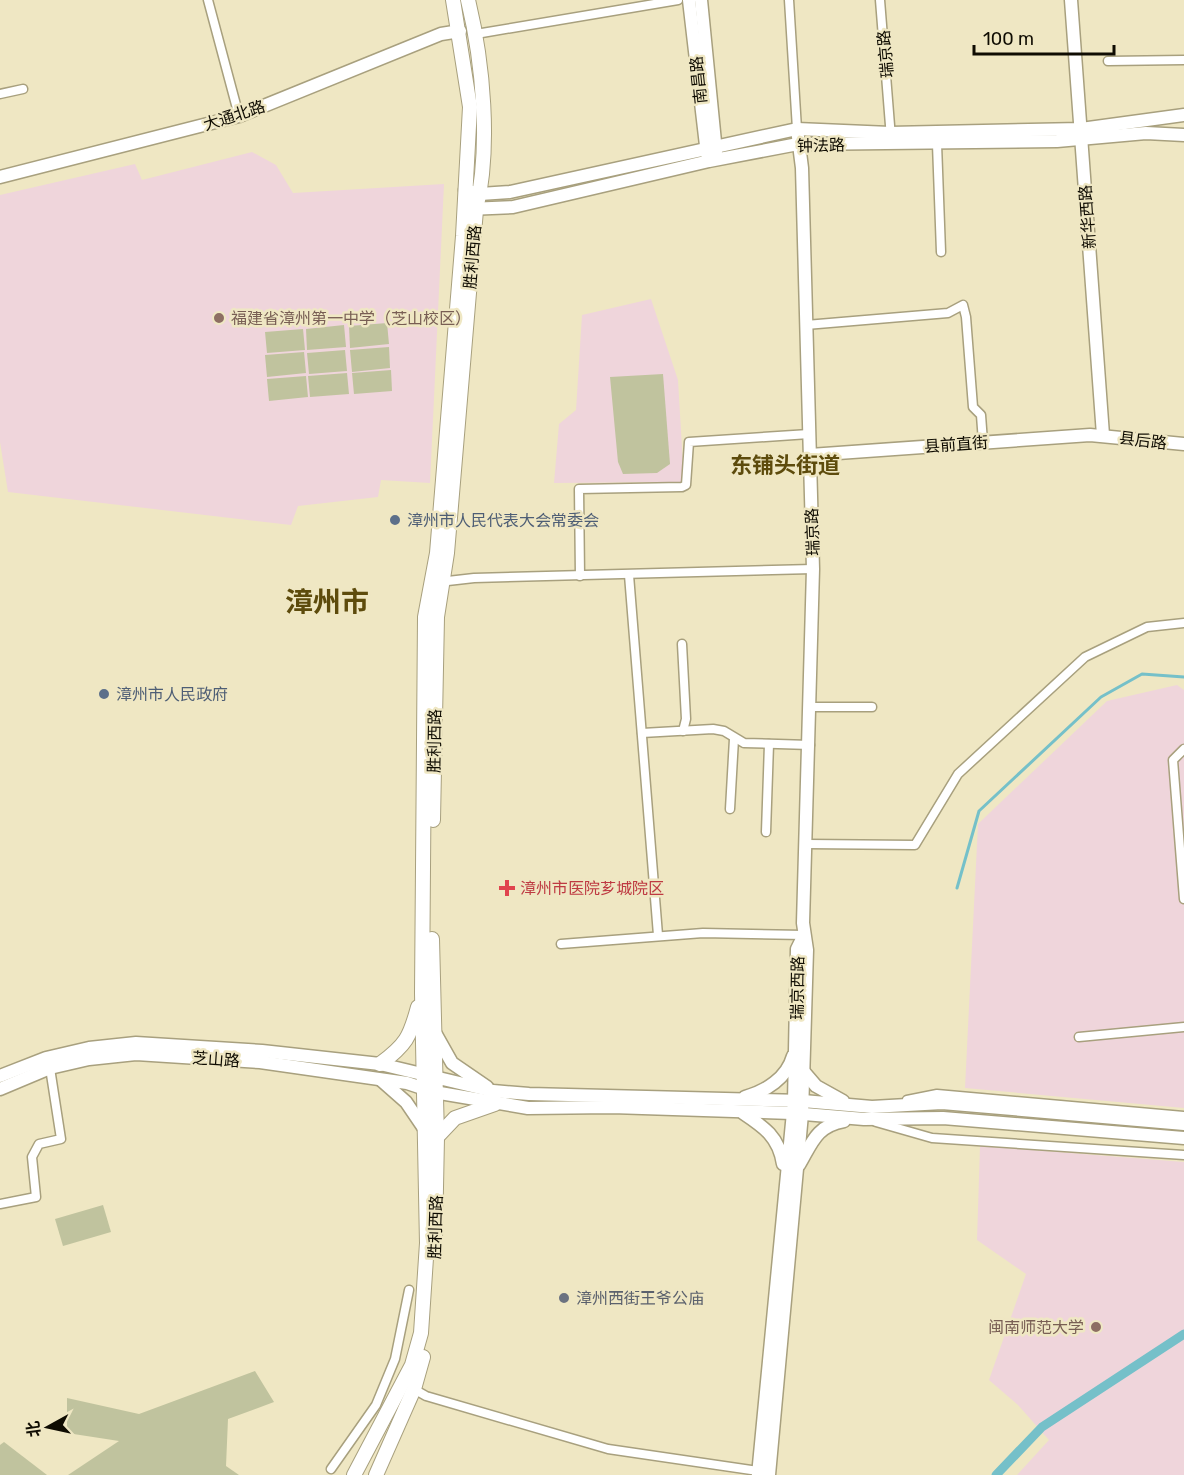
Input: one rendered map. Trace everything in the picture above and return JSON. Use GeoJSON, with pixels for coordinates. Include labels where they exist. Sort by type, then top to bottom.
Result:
{"type":"FeatureCollection","features":[{"type":"Feature","properties":{"kind":"main road"},"geometry":{"type":"LineString","coordinates":[[453,0],[460,31],[470,108],[465,189],[470,209]]}},
{"type":"Feature","properties":{"kind":"main road","name":"胜利西路"},"geometry":{"type":"LineString","coordinates":[[376,1475],[429,1336],[437,1212],[429,1083],[432,1026],[436,617],[470,209],[480,194],[484,108],[476,34],[468,0]]}},
{"type":"Feature","properties":{"kind":"main road"},"geometry":{"type":"LineString","coordinates":[[429,1083],[422,993],[425,617],[438,583]]}},
{"type":"Feature","properties":{"kind":"main road"},"geometry":{"type":"LineString","coordinates":[[380,1064],[401,1048],[412,1027],[422,993]]}},
{"type":"Feature","properties":{"kind":"main road"},"geometry":{"type":"LineString","coordinates":[[354,1475],[409,1387],[421,1332],[431,1133],[494,1097]]}},
{"type":"Feature","properties":{"kind":"street"},"geometry":{"type":"LineString","coordinates":[[208,0],[239,116]]}},
{"type":"Feature","properties":{"kind":"street"},"geometry":{"type":"LineString","coordinates":[[476,34],[678,0]]}},
{"type":"Feature","properties":{"kind":"street","name":"南昌路"},"geometry":{"type":"LineString","coordinates":[[689,0],[713,160]]}},
{"type":"Feature","properties":{"kind":"street","name":"南昌路"},"geometry":{"type":"LineString","coordinates":[[701,0],[710,147]]}},
{"type":"Feature","properties":{"kind":"street"},"geometry":{"type":"LineString","coordinates":[[789,0],[797,129]]}},
{"type":"Feature","properties":{"kind":"street","name":"瑞京路"},"geometry":{"type":"LineString","coordinates":[[880,0],[891,139]]}},
{"type":"Feature","properties":{"kind":"street","name":"新华西路"},"geometry":{"type":"LineString","coordinates":[[1071,0],[1103,435]]}},
{"type":"Feature","properties":{"kind":"street","name":"大通北路"},"geometry":{"type":"LineString","coordinates":[[0,177],[239,116],[441,34],[460,31]]}},
{"type":"Feature","properties":{"kind":"street"},"geometry":{"type":"LineString","coordinates":[[1108,61],[1184,60]]}},
{"type":"Feature","properties":{"kind":"street"},"geometry":{"type":"LineString","coordinates":[[0,94],[23,90]]}},
{"type":"Feature","properties":{"kind":"street","name":"钟法路"},"geometry":{"type":"LineString","coordinates":[[465,189],[480,194],[510,192],[797,129],[937,144],[1057,141],[1081,134],[1184,115]]}},
{"type":"Feature","properties":{"kind":"street","name":"瑞京路"},"geometry":{"type":"LineString","coordinates":[[797,129],[802,168],[813,569],[804,935]]}},
{"type":"Feature","properties":{"kind":"street","name":"钟法路"},"geometry":{"type":"LineString","coordinates":[[470,209],[513,207],[713,160],[798,144],[1081,134],[1184,135]]}},
{"type":"Feature","properties":{"kind":"street"},"geometry":{"type":"LineString","coordinates":[[937,144],[941,252]]}},
{"type":"Feature","properties":{"kind":"street"},"geometry":{"type":"LineString","coordinates":[[806,325],[948,313],[963,305],[966,317],[973,407],[981,415],[983,442]]}},
{"type":"Feature","properties":{"kind":"street"},"geometry":{"type":"LineString","coordinates":[[580,576],[579,489],[682,487],[686,485],[689,442],[809,434]]}},
{"type":"Feature","properties":{"kind":"street","name":"县前直街"},"geometry":{"type":"LineString","coordinates":[[810,455],[1103,435]]}},
{"type":"Feature","properties":{"kind":"street","name":"县后路"},"geometry":{"type":"LineString","coordinates":[[1103,435],[1184,444]]}},
{"type":"Feature","properties":{"kind":"street"},"geometry":{"type":"LineString","coordinates":[[438,583],[474,578],[813,569]]}},
{"type":"Feature","properties":{"kind":"street"},"geometry":{"type":"LineString","coordinates":[[629,575],[658,935]]}},
{"type":"Feature","properties":{"kind":"street"},"geometry":{"type":"LineString","coordinates":[[807,844],[915,845],[958,774],[1085,657],[1147,627],[1184,623]]}},
{"type":"Feature","properties":{"kind":"street"},"geometry":{"type":"LineString","coordinates":[[682,644],[686,720],[683,730]]}},
{"type":"Feature","properties":{"kind":"street"},"geometry":{"type":"LineString","coordinates":[[811,706],[872,707]]}},
{"type":"Feature","properties":{"kind":"street"},"geometry":{"type":"LineString","coordinates":[[642,733],[683,730],[724,731],[734,739],[769,744],[810,745]]}},
{"type":"Feature","properties":{"kind":"street"},"geometry":{"type":"LineString","coordinates":[[730,809],[734,739]]}},
{"type":"Feature","properties":{"kind":"street"},"geometry":{"type":"LineString","coordinates":[[766,832],[769,744]]}},
{"type":"Feature","properties":{"kind":"street"},"geometry":{"type":"LineString","coordinates":[[1184,749],[1173,760],[1184,899]]}},
{"type":"Feature","properties":{"kind":"street"},"geometry":{"type":"LineString","coordinates":[[561,944],[658,935],[804,935]]}},
{"type":"Feature","properties":{"kind":"street","name":"瑞京西路"},"geometry":{"type":"LineString","coordinates":[[761,1474],[797,1169],[797,949],[804,935]]}},
{"type":"Feature","properties":{"kind":"street","name":"瑞京西路"},"geometry":{"type":"LineString","coordinates":[[761,1474],[785,1178],[804,1072],[807,950],[804,935]]}},
{"type":"Feature","properties":{"kind":"street"},"geometry":{"type":"LineString","coordinates":[[432,1026],[452,1063],[494,1097],[737,1099],[859,1114],[943,1118],[1184,1138]]}},
{"type":"Feature","properties":{"kind":"street"},"geometry":{"type":"LineString","coordinates":[[1078,1037],[1184,1027]]}},
{"type":"Feature","properties":{"kind":"street"},"geometry":{"type":"LineString","coordinates":[[0,1076],[67,1053],[136,1043],[262,1051],[380,1064],[429,1083],[494,1097],[528,1108],[612,1107],[742,1112],[798,1108]]}},
{"type":"Feature","properties":{"kind":"street"},"geometry":{"type":"LineString","coordinates":[[737,1099],[758,1093],[776,1082],[791,1065],[796,1046]]}},
{"type":"Feature","properties":{"kind":"street","name":"芝山路"},"geometry":{"type":"LineString","coordinates":[[0,1089],[50,1068],[89,1059],[136,1054],[260,1062],[407,1083],[429,1083]]}},
{"type":"Feature","properties":{"kind":"street"},"geometry":{"type":"LineString","coordinates":[[0,1204],[36,1197],[32,1157],[39,1144],[62,1139],[50,1068]]}},
{"type":"Feature","properties":{"kind":"street"},"geometry":{"type":"LineString","coordinates":[[804,1072],[816,1086],[859,1114],[932,1138],[1184,1155]]}},
{"type":"Feature","properties":{"kind":"street"},"geometry":{"type":"LineString","coordinates":[[381,1079],[406,1102],[431,1133]]}},
{"type":"Feature","properties":{"kind":"street"},"geometry":{"type":"LineString","coordinates":[[797,1169],[816,1135],[829,1124],[872,1107],[937,1094],[1184,1116]]}},
{"type":"Feature","properties":{"kind":"street"},"geometry":{"type":"LineString","coordinates":[[872,1107],[942,1103],[1184,1124]]}},
{"type":"Feature","properties":{"kind":"street"},"geometry":{"type":"LineString","coordinates":[[742,1112],[773,1135],[781,1150],[785,1178]]}},
{"type":"Feature","properties":{"kind":"street"},"geometry":{"type":"LineString","coordinates":[[331,1469],[376,1405],[395,1359],[409,1290]]}},
{"type":"Feature","properties":{"kind":"street"},"geometry":{"type":"LineString","coordinates":[[395,1359],[412,1365]]}},
{"type":"Feature","properties":{"kind":"street"},"geometry":{"type":"LineString","coordinates":[[409,1387],[435,1398],[608,1449],[761,1474]]}},
{"type":"Feature","properties":{"kind":"shaded area","name":"福建省漳州第一中学（芝山校区）"},"geometry":{"type":"Polygon","coordinates":[[[252,152],[276,165],[293,193],[444,184],[430,483],[381,480],[378,497],[298,506],[291,525],[8,492],[0,442],[0,195],[135,164],[142,180],[252,152]]]}},
{"type":"Feature","properties":{"kind":"shaded area"},"geometry":{"type":"Polygon","coordinates":[[[651,299],[678,380],[684,482],[554,483],[559,424],[576,410],[582,315],[651,299]]]}},
{"type":"Feature","properties":{"kind":"shaded area"},"geometry":{"type":"Polygon","coordinates":[[[1177,685],[1184,690],[1184,1108],[965,1088],[978,824],[1107,701],[1177,685]]]}},
{"type":"Feature","properties":{"kind":"shaded area","name":"闽南师范大学"},"geometry":{"type":"Polygon","coordinates":[[[980,1146],[1184,1162],[1184,1475],[1017,1475],[1049,1440],[1018,1405],[989,1380],[1026,1274],[977,1240],[980,1146]]]}},
{"type":"Feature","properties":{"kind":"green space"},"geometry":{"type":"Polygon","coordinates":[[[387,323],[389,344],[350,348],[349,326],[387,323]]]}},
{"type":"Feature","properties":{"kind":"green space"},"geometry":{"type":"Polygon","coordinates":[[[344,325],[346,347],[307,350],[306,329],[344,325]]]}},
{"type":"Feature","properties":{"kind":"green space"},"geometry":{"type":"Polygon","coordinates":[[[303,329],[305,350],[267,353],[265,332],[303,329]]]}},
{"type":"Feature","properties":{"kind":"green space"},"geometry":{"type":"Polygon","coordinates":[[[389,347],[390,368],[352,372],[350,350],[389,347]]]}},
{"type":"Feature","properties":{"kind":"green space"},"geometry":{"type":"Polygon","coordinates":[[[345,350],[347,371],[309,374],[307,353],[345,350]]]}},
{"type":"Feature","properties":{"kind":"green space"},"geometry":{"type":"Polygon","coordinates":[[[304,352],[306,373],[267,377],[265,355],[304,352]]]}},
{"type":"Feature","properties":{"kind":"green space"},"geometry":{"type":"Polygon","coordinates":[[[391,370],[392,391],[354,394],[352,373],[391,370]]]}},
{"type":"Feature","properties":{"kind":"green space"},"geometry":{"type":"Polygon","coordinates":[[[347,373],[349,394],[310,397],[308,376],[347,373]]]}},
{"type":"Feature","properties":{"kind":"green space"},"geometry":{"type":"Polygon","coordinates":[[[663,374],[670,464],[657,473],[623,474],[618,462],[610,377],[663,374]]]}},
{"type":"Feature","properties":{"kind":"green space"},"geometry":{"type":"Polygon","coordinates":[[[306,376],[308,397],[269,401],[267,379],[306,376]]]}},
{"type":"Feature","properties":{"kind":"green space"},"geometry":{"type":"Polygon","coordinates":[[[103,1205],[111,1232],[63,1246],[55,1219],[103,1205]]]}},
{"type":"Feature","properties":{"kind":"green space"},"geometry":{"type":"Polygon","coordinates":[[[255,1371],[274,1402],[228,1419],[226,1466],[239,1475],[68,1475],[119,1441],[67,1433],[67,1398],[139,1414],[255,1371]]]}},
{"type":"Feature","properties":{"kind":"green space"},"geometry":{"type":"Polygon","coordinates":[[[4,1442],[47,1475],[0,1475],[0,1445],[4,1442]]]}},
{"type":"Feature","properties":{"kind":"waterway"},"geometry":{"type":"LineString","coordinates":[[957,888],[979,811],[1101,697],[1142,674],[1184,677]]}},
{"type":"Feature","properties":{"kind":"waterway"},"geometry":{"type":"LineString","coordinates":[[996,1475],[1042,1427],[1184,1334]]}},
{"type":"Feature","properties":{"kind":"place","name":"福建省漳州第一中学（芝山校区）"},"geometry":{"type":"Point","coordinates":[219,318]}},
{"type":"Feature","properties":{"kind":"place","name":"漳州市人民代表大会常委会"},"geometry":{"type":"Point","coordinates":[395,520]}},
{"type":"Feature","properties":{"kind":"place","name":"漳州市人民政府"},"geometry":{"type":"Point","coordinates":[104,694]}},
{"type":"Feature","properties":{"kind":"place","name":"漳州市医院芗城院区"},"geometry":{"type":"Point","coordinates":[507,888]}},
{"type":"Feature","properties":{"kind":"place","name":"漳州西街王爷公庙"},"geometry":{"type":"Point","coordinates":[564,1298]}},
{"type":"Feature","properties":{"kind":"place","name":"闽南师范大学"},"geometry":{"type":"Point","coordinates":[1096,1327]}},
{"type":"Feature","properties":{"kind":"district","name":"东铺头街道"},"geometry":{"type":"Point","coordinates":[785,465]}},
{"type":"Feature","properties":{"kind":"district","name":"漳州市"},"geometry":{"type":"Point","coordinates":[327,602]}}]}
